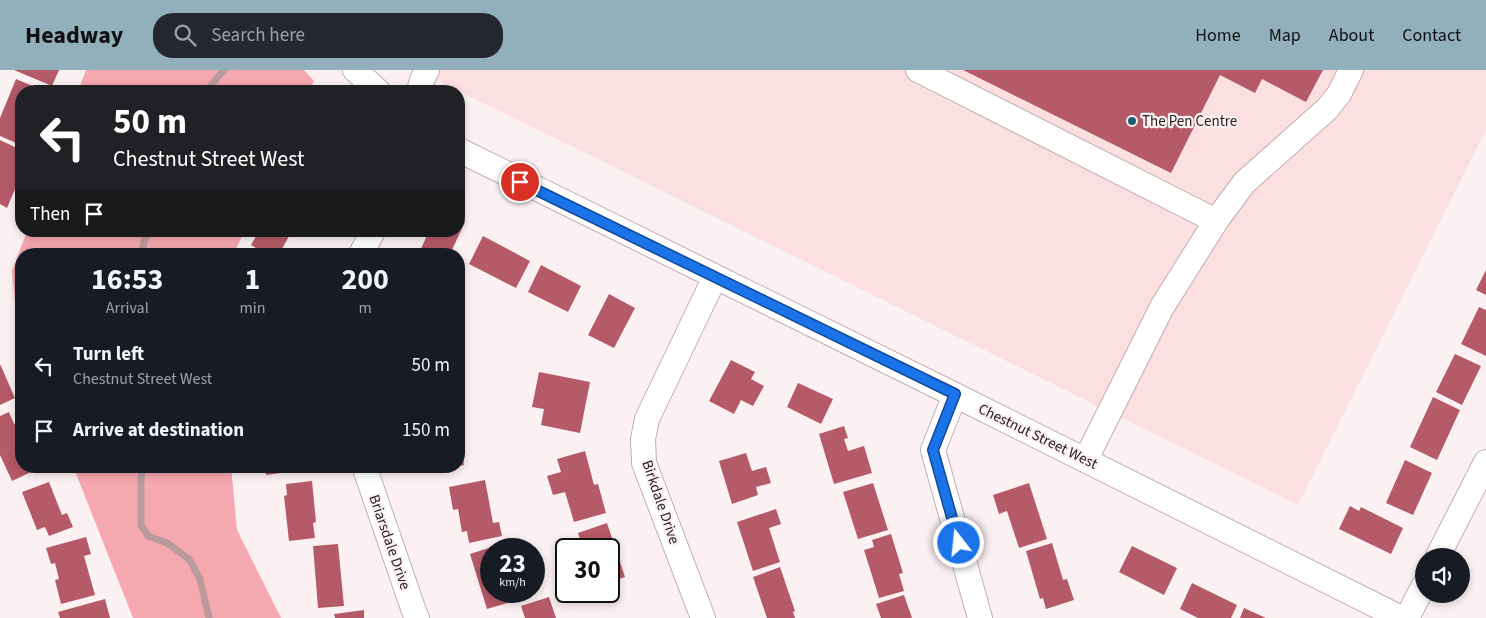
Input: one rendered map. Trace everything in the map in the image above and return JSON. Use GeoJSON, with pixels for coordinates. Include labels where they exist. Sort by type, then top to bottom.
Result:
{"type":"FeatureCollection","features":[{"type":"Feature","properties":{"kind":"street"},"geometry":{"type":"LineString","coordinates":[[355,70],[371,85]]}},
{"type":"Feature","properties":{"kind":"street"},"geometry":{"type":"LineString","coordinates":[[421,85],[428,70]]}},
{"type":"Feature","properties":{"kind":"street"},"geometry":{"type":"LineString","coordinates":[[918,70],[1216,221]]}},
{"type":"Feature","properties":{"kind":"street"},"geometry":{"type":"LineString","coordinates":[[1086,459],[1162,307],[1216,221],[1244,183],[1327,109],[1339,94],[1351,70]]}},
{"type":"Feature","properties":{"kind":"street","name":"Chestnut Street West"},"geometry":{"type":"LineString","coordinates":[[465,153],[1086,459],[1401,618]]}},
{"type":"Feature","properties":{"kind":"street","name":"Birkdale Drive"},"geometry":{"type":"LineString","coordinates":[[703,618],[644,463],[643,439],[646,418],[715,277]]}},
{"type":"Feature","properties":{"kind":"street"},"geometry":{"type":"LineString","coordinates":[[955,394],[933,450],[980,618]]}},
{"type":"Feature","properties":{"kind":"street"},"geometry":{"type":"LineString","coordinates":[[1442,548],[1486,462]]}},
{"type":"Feature","properties":{"kind":"street","name":"Briarsdale Drive"},"geometry":{"type":"LineString","coordinates":[[366,473],[417,618]]}},
{"type":"Feature","properties":{"kind":"street"},"geometry":{"type":"LineString","coordinates":[[1407,618],[1415,602]]}},
{"type":"Feature","properties":{"kind":"shaded area"},"geometry":{"type":"Polygon","coordinates":[[[86,70],[304,70],[314,81],[312,85],[80,85],[86,70]]]}},
{"type":"Feature","properties":{"kind":"shaded area"},"geometry":{"type":"Polygon","coordinates":[[[417,70],[1486,70],[1486,130],[1298,505],[465,94],[465,85],[447,85],[417,70]]]}},
{"type":"Feature","properties":{"kind":"shaded area"},"geometry":{"type":"Polygon","coordinates":[[[25,237],[241,237],[237,248],[21,248],[25,237]]]}},
{"type":"Feature","properties":{"kind":"shaded area"},"geometry":{"type":"Polygon","coordinates":[[[15,263],[15,303],[12,271],[15,263]]]}},
{"type":"Feature","properties":{"kind":"shaded area"},"geometry":{"type":"Polygon","coordinates":[[[76,473],[232,473],[237,530],[281,618],[133,618],[76,473]]]}},
{"type":"Feature","properties":{"kind":"building"},"geometry":{"type":"Polygon","coordinates":[[[14,70],[59,70],[52,85],[14,70]]]}},
{"type":"Feature","properties":{"kind":"building","name":"The Pen Centre"},"geometry":{"type":"Polygon","coordinates":[[[963,70],[1323,70],[1306,102],[1262,79],[1255,93],[1220,75],[1171,173],[963,70]]]}},
{"type":"Feature","properties":{"kind":"building"},"geometry":{"type":"Polygon","coordinates":[[[16,79],[30,85],[15,85],[15,142],[0,136],[0,118],[16,79]]]}},
{"type":"Feature","properties":{"kind":"building"},"geometry":{"type":"Polygon","coordinates":[[[0,140],[15,147],[15,189],[7,208],[0,204],[0,140]]]}},
{"type":"Feature","properties":{"kind":"building"},"geometry":{"type":"Polygon","coordinates":[[[483,236],[530,261],[516,288],[469,264],[483,236]]]}},
{"type":"Feature","properties":{"kind":"building"},"geometry":{"type":"Polygon","coordinates":[[[256,237],[289,237],[282,248],[256,248],[251,245],[256,237]]]}},
{"type":"Feature","properties":{"kind":"building"},"geometry":{"type":"Polygon","coordinates":[[[426,237],[458,237],[453,248],[421,248],[426,237]]]}},
{"type":"Feature","properties":{"kind":"building"},"geometry":{"type":"Polygon","coordinates":[[[541,265],[581,286],[568,312],[528,292],[541,265]]]}},
{"type":"Feature","properties":{"kind":"building"},"geometry":{"type":"Polygon","coordinates":[[[1486,270],[1486,295],[1476,290],[1486,270]]]}},
{"type":"Feature","properties":{"kind":"building"},"geometry":{"type":"Polygon","coordinates":[[[609,294],[635,308],[614,348],[588,335],[609,294]]]}},
{"type":"Feature","properties":{"kind":"building"},"geometry":{"type":"Polygon","coordinates":[[[1479,307],[1486,310],[1486,356],[1461,344],[1479,307]]]}},
{"type":"Feature","properties":{"kind":"building"},"geometry":{"type":"Polygon","coordinates":[[[1455,354],[1481,366],[1462,405],[1436,392],[1455,354]]]}},
{"type":"Feature","properties":{"kind":"building"},"geometry":{"type":"Polygon","coordinates":[[[731,360],[755,372],[751,379],[764,386],[753,406],[741,400],[734,414],[709,401],[731,360]]]}},
{"type":"Feature","properties":{"kind":"building"},"geometry":{"type":"Polygon","coordinates":[[[0,364],[15,398],[0,405],[0,364]]]}},
{"type":"Feature","properties":{"kind":"building"},"geometry":{"type":"Polygon","coordinates":[[[539,372],[590,382],[580,433],[541,425],[544,409],[532,407],[539,372]]]}},
{"type":"Feature","properties":{"kind":"building"},"geometry":{"type":"Polygon","coordinates":[[[798,383],[833,399],[821,424],[787,407],[798,383]]]}},
{"type":"Feature","properties":{"kind":"building"},"geometry":{"type":"Polygon","coordinates":[[[1433,397],[1460,410],[1437,460],[1410,447],[1433,397]]]}},
{"type":"Feature","properties":{"kind":"building"},"geometry":{"type":"Polygon","coordinates":[[[9,412],[15,423],[15,473],[29,473],[12,481],[0,455],[0,416],[9,412]]]}},
{"type":"Feature","properties":{"kind":"building"},"geometry":{"type":"Polygon","coordinates":[[[844,426],[848,438],[844,439],[848,451],[864,446],[872,473],[834,484],[819,434],[844,426]]]}},
{"type":"Feature","properties":{"kind":"building"},"geometry":{"type":"Polygon","coordinates":[[[585,451],[594,485],[598,484],[606,513],[574,522],[565,492],[553,495],[547,476],[561,472],[557,459],[585,451]]]}},
{"type":"Feature","properties":{"kind":"building"},"geometry":{"type":"Polygon","coordinates":[[[746,453],[752,471],[766,467],[771,483],[756,487],[758,495],[732,504],[719,461],[746,453]]]}},
{"type":"Feature","properties":{"kind":"building"},"geometry":{"type":"Polygon","coordinates":[[[1405,460],[1432,473],[1413,515],[1386,503],[1405,460]]]}},
{"type":"Feature","properties":{"kind":"building"},"geometry":{"type":"Polygon","coordinates":[[[485,480],[493,523],[499,522],[502,536],[480,538],[480,541],[469,543],[467,531],[462,532],[458,509],[453,510],[449,487],[485,480]]]}},
{"type":"Feature","properties":{"kind":"building"},"geometry":{"type":"Polygon","coordinates":[[[312,481],[316,522],[313,523],[315,538],[289,541],[284,496],[287,495],[286,484],[312,481]]]}},
{"type":"Feature","properties":{"kind":"building"},"geometry":{"type":"Polygon","coordinates":[[[49,482],[62,515],[67,513],[73,527],[49,536],[45,527],[37,530],[22,492],[49,482]]]}},
{"type":"Feature","properties":{"kind":"building"},"geometry":{"type":"Polygon","coordinates":[[[873,483],[888,530],[858,539],[843,492],[873,483]]]}},
{"type":"Feature","properties":{"kind":"building"},"geometry":{"type":"Polygon","coordinates":[[[1029,483],[1047,539],[1019,548],[1007,511],[999,514],[993,495],[1029,483]]]}},
{"type":"Feature","properties":{"kind":"building"},"geometry":{"type":"Polygon","coordinates":[[[1350,506],[1359,511],[1361,507],[1403,528],[1391,554],[1339,529],[1350,506]]]}},
{"type":"Feature","properties":{"kind":"building"},"geometry":{"type":"Polygon","coordinates":[[[776,509],[781,524],[769,528],[780,562],[753,571],[737,522],[776,509]]]}},
{"type":"Feature","properties":{"kind":"building"},"geometry":{"type":"Polygon","coordinates":[[[607,523],[612,538],[580,538],[578,533],[607,523]]]}},
{"type":"Feature","properties":{"kind":"building"},"geometry":{"type":"Polygon","coordinates":[[[891,534],[903,573],[899,574],[904,591],[879,598],[864,550],[874,547],[872,540],[891,534]]]}},
{"type":"Feature","properties":{"kind":"building"},"geometry":{"type":"Polygon","coordinates":[[[86,537],[91,554],[84,556],[95,595],[61,604],[55,580],[59,579],[55,563],[51,564],[46,548],[86,537]]]}},
{"type":"Feature","properties":{"kind":"building"},"geometry":{"type":"Polygon","coordinates":[[[1052,543],[1063,580],[1067,579],[1074,600],[1046,609],[1043,598],[1040,599],[1026,551],[1052,543]]]}},
{"type":"Feature","properties":{"kind":"building"},"geometry":{"type":"Polygon","coordinates":[[[338,544],[344,606],[318,608],[313,546],[338,544]]]}},
{"type":"Feature","properties":{"kind":"building"},"geometry":{"type":"Polygon","coordinates":[[[1132,546],[1177,568],[1164,595],[1119,572],[1132,546]]]}},
{"type":"Feature","properties":{"kind":"building"},"geometry":{"type":"Polygon","coordinates":[[[480,551],[480,586],[470,554],[480,551]]]}},
{"type":"Feature","properties":{"kind":"building"},"geometry":{"type":"Polygon","coordinates":[[[620,562],[625,577],[620,579],[620,562]]]}},
{"type":"Feature","properties":{"kind":"building"},"geometry":{"type":"Polygon","coordinates":[[[780,567],[795,611],[793,612],[795,618],[767,618],[753,577],[780,567]]]}},
{"type":"Feature","properties":{"kind":"building"},"geometry":{"type":"Polygon","coordinates":[[[1192,583],[1237,605],[1231,618],[1198,618],[1180,609],[1192,583]]]}},
{"type":"Feature","properties":{"kind":"building"},"geometry":{"type":"Polygon","coordinates":[[[904,595],[912,618],[881,618],[876,604],[904,595]]]}},
{"type":"Feature","properties":{"kind":"building"},"geometry":{"type":"Polygon","coordinates":[[[549,597],[556,618],[525,618],[521,606],[530,603],[545,603],[545,598],[549,597]]]}},
{"type":"Feature","properties":{"kind":"building"},"geometry":{"type":"Polygon","coordinates":[[[105,599],[110,618],[60,618],[58,612],[105,599]]]}},
{"type":"Feature","properties":{"kind":"building"},"geometry":{"type":"Polygon","coordinates":[[[485,603],[507,603],[487,609],[485,603]]]}},
{"type":"Feature","properties":{"kind":"building"},"geometry":{"type":"Polygon","coordinates":[[[1244,608],[1266,618],[1240,618],[1244,608]]]}},
{"type":"Feature","properties":{"kind":"building"},"geometry":{"type":"Polygon","coordinates":[[[364,610],[364,618],[335,618],[334,614],[364,610]]]}},
{"type":"Feature","properties":{"kind":"waterway"},"geometry":{"type":"LineString","coordinates":[[211,85],[224,70]]}},
{"type":"Feature","properties":{"kind":"waterway"},"geometry":{"type":"LineString","coordinates":[[143,248],[146,237]]}},
{"type":"Feature","properties":{"kind":"waterway"},"geometry":{"type":"LineString","coordinates":[[142,473],[141,525],[148,536],[167,543],[189,559],[200,579],[209,618]]}},
{"type":"Feature","properties":{"kind":"place","name":"The Pen Centre"},"geometry":{"type":"Point","coordinates":[1132,121]}},
{"type":"Feature","properties":{"kind":"route"},"geometry":{"type":"LineString","coordinates":[[520,182],[955,394],[933,450],[959,543]]}}]}
